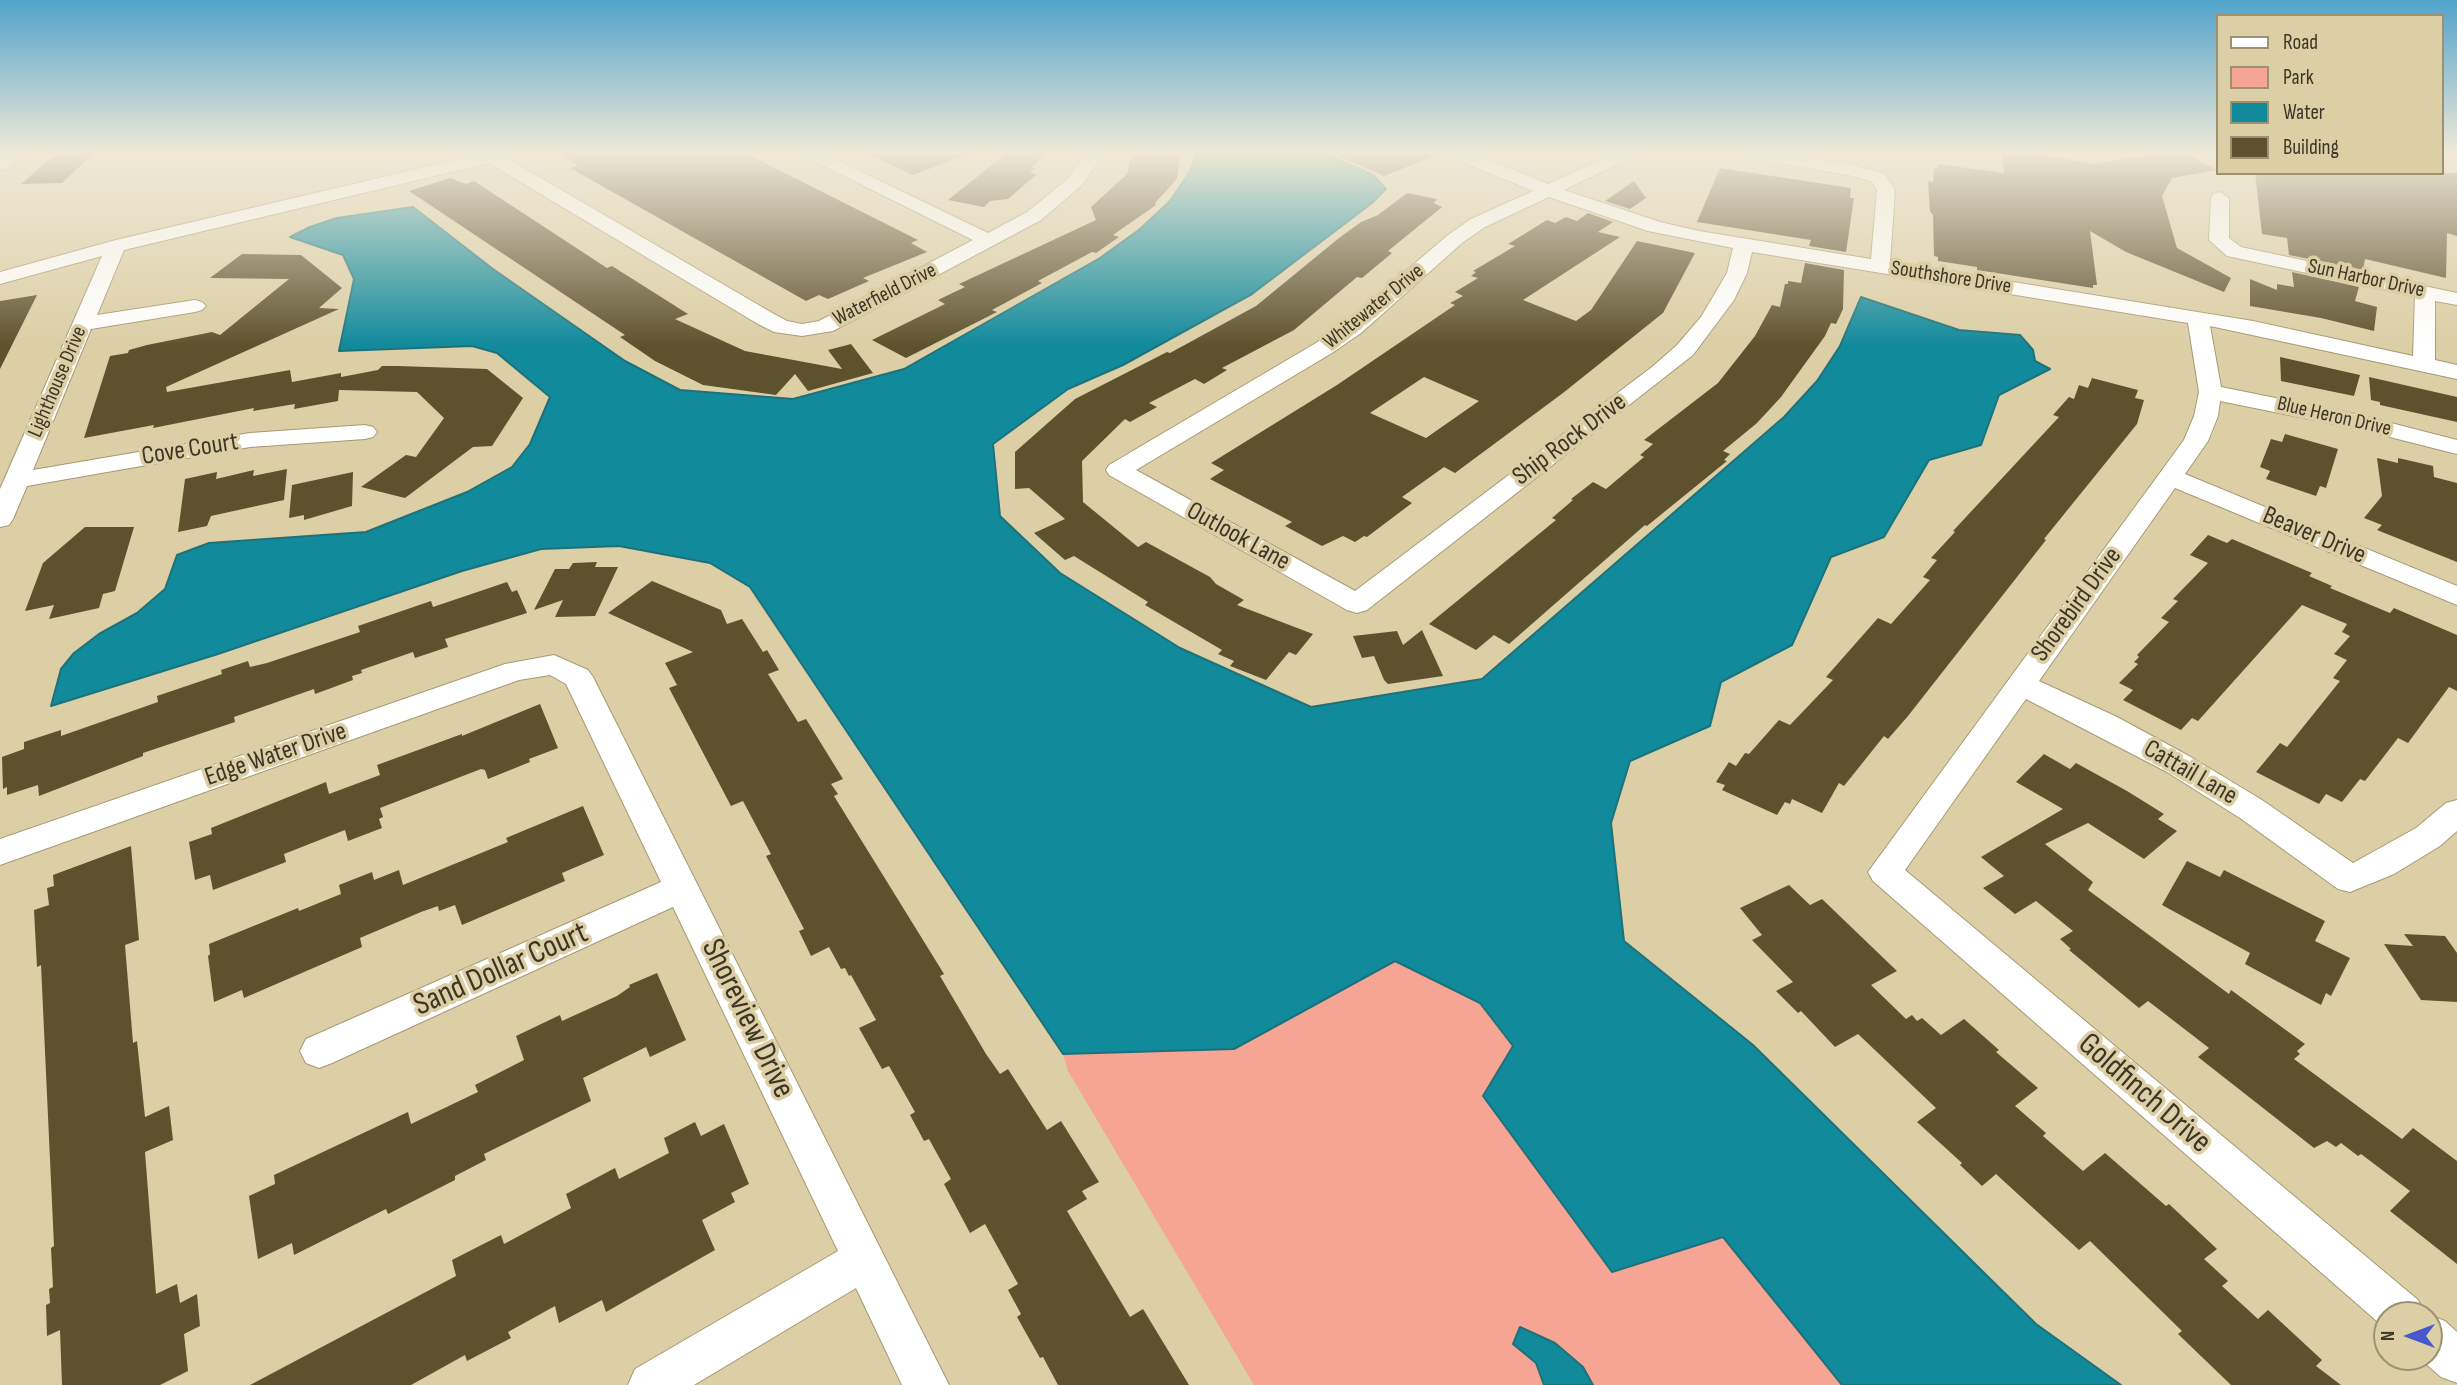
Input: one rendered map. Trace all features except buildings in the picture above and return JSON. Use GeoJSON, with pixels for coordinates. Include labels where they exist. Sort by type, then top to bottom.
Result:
{"type":"FeatureCollection","features":[{"type":"Feature","properties":{"kind":"street","name":"Waterfield Drive"},"geometry":{"type":"LineString","coordinates":[[116,246],[240,217]]}},
{"type":"Feature","properties":{"kind":"street","name":"Waterfield Drive"},"geometry":{"type":"LineString","coordinates":[[593,217],[766,319],[782,327],[803,330],[825,326],[1033,217]]}},
{"type":"Feature","properties":{"kind":"street"},"geometry":{"type":"LineString","coordinates":[[939,217],[990,241]]}},
{"type":"Feature","properties":{"kind":"street","name":"Whitewater Drive"},"geometry":{"type":"LineString","coordinates":[[1118,470],[1324,348],[1353,328],[1455,239],[1492,217]]}},
{"type":"Feature","properties":{"kind":"street","name":"Southshore Drive"},"geometry":{"type":"LineString","coordinates":[[1624,217],[1655,227],[1744,245],[2198,318],[2457,372]]}},
{"type":"Feature","properties":{"kind":"street"},"geometry":{"type":"LineString","coordinates":[[1880,267],[1884,217]]}},
{"type":"Feature","properties":{"kind":"street","name":"Sun Harbor Drive"},"geometry":{"type":"LineString","coordinates":[[2220,217],[2219,240],[2234,252],[2457,299]]}},
{"type":"Feature","properties":{"kind":"street","name":"Ship Rock Drive"},"geometry":{"type":"LineString","coordinates":[[1357,604],[1685,350],[1709,323],[1724,300],[1737,273],[1744,245]]}},
{"type":"Feature","properties":{"kind":"street"},"geometry":{"type":"LineString","coordinates":[[0,278],[116,246]]}},
{"type":"Feature","properties":{"kind":"street","name":"Lighthouse Drive"},"geometry":{"type":"LineString","coordinates":[[0,519],[116,246]]}},
{"type":"Feature","properties":{"kind":"street"},"geometry":{"type":"LineString","coordinates":[[2424,363],[2425,291]]}},
{"type":"Feature","properties":{"kind":"street"},"geometry":{"type":"LineString","coordinates":[[83,324],[195,306]]}},
{"type":"Feature","properties":{"kind":"street","name":"Shorebird Drive"},"geometry":{"type":"LineString","coordinates":[[1885,872],[2196,441],[2206,416],[2210,391],[2198,318]]}},
{"type":"Feature","properties":{"kind":"street","name":"Blue Heron Drive"},"geometry":{"type":"LineString","coordinates":[[2210,391],[2360,422],[2457,447]]}},
{"type":"Feature","properties":{"kind":"street","name":"Cove Court"},"geometry":{"type":"LineString","coordinates":[[16,480],[238,442],[365,432]]}},
{"type":"Feature","properties":{"kind":"street","name":"Outlook Lane"},"geometry":{"type":"LineString","coordinates":[[1118,470],[1357,604]]}},
{"type":"Feature","properties":{"kind":"street","name":"Beaver Drive"},"geometry":{"type":"LineString","coordinates":[[2170,477],[2457,596]]}},
{"type":"Feature","properties":{"kind":"street","name":"Edge Water Drive"},"geometry":{"type":"LineString","coordinates":[[0,852],[515,671],[554,666]]}},
{"type":"Feature","properties":{"kind":"street","name":"Shoreview Drive"},"geometry":{"type":"LineString","coordinates":[[554,666],[578,677],[926,1385]]}},
{"type":"Feature","properties":{"kind":"street","name":"Cattail Lane"},"geometry":{"type":"LineString","coordinates":[[2020,684],[2106,725],[2178,764],[2251,809],[2350,879],[2382,865],[2428,837],[2457,812]]}},
{"type":"Feature","properties":{"kind":"street","name":"Goldfinch Drive"},"geometry":{"type":"LineString","coordinates":[[1885,872],[2387,1301]]}},
{"type":"Feature","properties":{"kind":"street","name":"Sand Dollar Court"},"geometry":{"type":"LineString","coordinates":[[319,1051],[682,888]]}},
{"type":"Feature","properties":{"kind":"street"},"geometry":{"type":"LineString","coordinates":[[651,1385],[865,1259]]}},
{"type":"Feature","properties":{"kind":"street"},"geometry":{"type":"LineString","coordinates":[[2443,1349],[2457,1361]]}},
{"type":"Feature","properties":{"kind":"green space"},"geometry":{"type":"Polygon","coordinates":[[[1395,961],[1480,1003],[1513,1046],[1484,1096],[1723,1237],[1842,1385],[1254,1385],[1068,1071],[1063,1054],[1234,1049],[1395,961]]]}},
{"type":"Feature","properties":{"kind":"water"},"geometry":{"type":"Polygon","coordinates":[[[346,217],[425,217],[493,269],[625,361],[680,390],[793,399],[904,369],[1100,258],[1153,217],[1354,217],[1252,294],[1123,365],[1068,389],[993,444],[1000,516],[1060,573],[1180,648],[1311,707],[1482,679],[1784,417],[1817,381],[1840,346],[1861,297],[1959,330],[2020,335],[2033,350],[2035,361],[2050,369],[1999,395],[1981,445],[1929,460],[1884,537],[1831,557],[1792,645],[1721,682],[1710,726],[1630,761],[1611,823],[1624,941],[1753,1045],[2036,1324],[2121,1385],[1842,1385],[1723,1237],[1612,1272],[1483,1096],[1513,1046],[1480,1003],[1395,961],[1234,1049],[1063,1054],[750,587],[710,563],[619,546],[541,549],[462,571],[218,654],[51,706],[61,669],[74,653],[99,634],[137,613],[165,589],[177,555],[209,543],[366,532],[467,492],[512,467],[530,444],[550,397],[497,353],[472,346],[339,351],[354,279],[343,255],[290,237],[310,227],[346,217]]]}},
{"type":"Feature","properties":{"kind":"water"},"geometry":{"type":"Polygon","coordinates":[[[1520,1327],[1555,1343],[1583,1367],[1593,1385],[1544,1385],[1536,1363],[1513,1344],[1520,1327]]]}}]}
